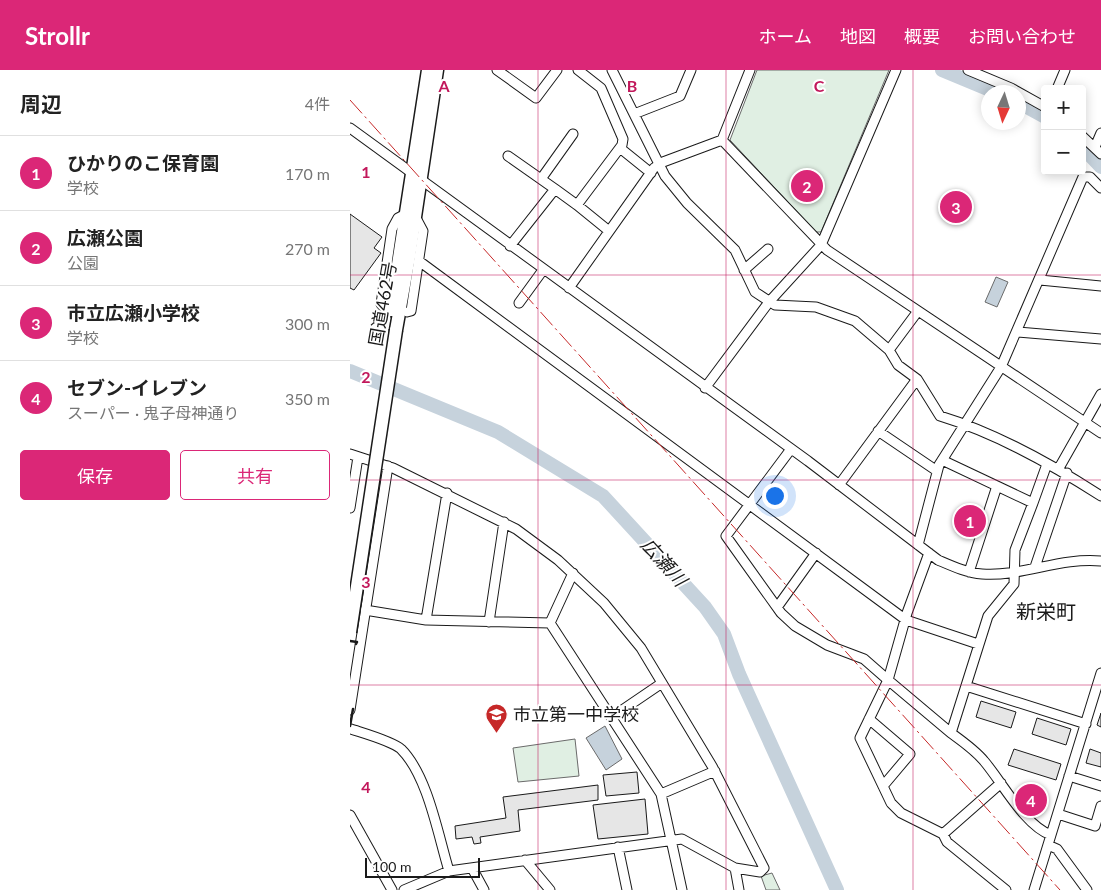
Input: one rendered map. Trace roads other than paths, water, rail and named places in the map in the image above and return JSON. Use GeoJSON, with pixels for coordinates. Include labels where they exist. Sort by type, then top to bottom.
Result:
{"type":"FeatureCollection","features":[{"type":"Feature","properties":{"kind":"highway","name":"国道462号"},"geometry":{"type":"LineString","coordinates":[[350,632],[416,177],[428,70]]}},
{"type":"Feature","properties":{"kind":"highway","name":"国道462号"},"geometry":{"type":"LineString","coordinates":[[416,177],[437,70]]}},
{"type":"Feature","properties":{"kind":"highway","name":"国道462号"},"geometry":{"type":"LineString","coordinates":[[350,583],[393,329]]}},
{"type":"Feature","properties":{"kind":"street"},"geometry":{"type":"LineString","coordinates":[[497,70],[536,98],[557,70]]}},
{"type":"Feature","properties":{"kind":"street"},"geometry":{"type":"LineString","coordinates":[[577,205],[620,148],[623,138],[601,88],[578,70]]}},
{"type":"Feature","properties":{"kind":"street"},"geometry":{"type":"LineString","coordinates":[[612,70],[658,165],[687,203],[735,250],[753,289],[768,302],[775,305],[816,307],[855,321],[888,350],[898,365],[917,379],[940,416],[964,423],[1063,470],[1101,496]]}},
{"type":"Feature","properties":{"kind":"street"},"geometry":{"type":"LineString","coordinates":[[634,114],[680,96],[691,70]]}},
{"type":"Feature","properties":{"kind":"street"},"geometry":{"type":"LineString","coordinates":[[569,288],[650,173],[658,165],[722,140],[750,70]]}},
{"type":"Feature","properties":{"kind":"street"},"geometry":{"type":"LineString","coordinates":[[705,388],[768,302],[821,245],[896,70]]}},
{"type":"Feature","properties":{"kind":"street"},"geometry":{"type":"LineString","coordinates":[[968,70],[1012,88],[1041,105]]}},
{"type":"Feature","properties":{"kind":"street"},"geometry":{"type":"LineString","coordinates":[[1059,85],[1065,70]]}},
{"type":"Feature","properties":{"kind":"street"},"geometry":{"type":"LineString","coordinates":[[350,128],[839,485],[918,545],[950,566],[982,574],[1013,571],[1065,561],[1101,561]]}},
{"type":"Feature","properties":{"kind":"street"},"geometry":{"type":"LineString","coordinates":[[1098,151],[1101,133]]}},
{"type":"Feature","properties":{"kind":"street"},"geometry":{"type":"LineString","coordinates":[[541,179],[573,134]]}},
{"type":"Feature","properties":{"kind":"street"},"geometry":{"type":"LineString","coordinates":[[722,140],[821,245],[1101,433]]}},
{"type":"Feature","properties":{"kind":"street"},"geometry":{"type":"LineString","coordinates":[[1086,140],[1098,151]]}},
{"type":"Feature","properties":{"kind":"street"},"geometry":{"type":"LineString","coordinates":[[620,148],[650,173]]}},
{"type":"Feature","properties":{"kind":"street"},"geometry":{"type":"LineString","coordinates":[[508,156],[577,205],[609,231]]}},
{"type":"Feature","properties":{"kind":"street"},"geometry":{"type":"LineString","coordinates":[[918,545],[937,470],[964,423],[1001,367],[1018,332],[1083,177],[1090,177],[1101,188]]}},
{"type":"Feature","properties":{"kind":"street"},"geometry":{"type":"LineString","coordinates":[[510,246],[555,189]]}},
{"type":"Feature","properties":{"kind":"street"},"geometry":{"type":"LineString","coordinates":[[384,307],[381,304],[392,229],[398,218],[410,216],[423,232],[411,311],[407,312]]}},
{"type":"Feature","properties":{"kind":"street"},"geometry":{"type":"LineString","coordinates":[[744,270],[768,249]]}},
{"type":"Feature","properties":{"kind":"street"},"geometry":{"type":"LineString","coordinates":[[419,262],[906,620],[978,644]]}},
{"type":"Feature","properties":{"kind":"street"},"geometry":{"type":"LineString","coordinates":[[519,303],[543,270]]}},
{"type":"Feature","properties":{"kind":"street"},"geometry":{"type":"LineString","coordinates":[[1040,280],[1101,286]]}},
{"type":"Feature","properties":{"kind":"street"},"geometry":{"type":"LineString","coordinates":[[888,350],[918,311]]}},
{"type":"Feature","properties":{"kind":"street"},"geometry":{"type":"LineString","coordinates":[[1018,332],[1101,339]]}},
{"type":"Feature","properties":{"kind":"street"},"geometry":{"type":"LineString","coordinates":[[839,485],[917,379]]}},
{"type":"Feature","properties":{"kind":"street"},"geometry":{"type":"LineString","coordinates":[[1036,567],[1063,470],[1101,394]]}},
{"type":"Feature","properties":{"kind":"street"},"geometry":{"type":"LineString","coordinates":[[878,431],[937,470]]}},
{"type":"Feature","properties":{"kind":"street"},"geometry":{"type":"LineString","coordinates":[[791,450],[726,536],[782,613],[799,628],[827,644],[864,659],[983,759],[1050,840],[1086,890]]}},
{"type":"Feature","properties":{"kind":"street"},"geometry":{"type":"LineString","coordinates":[[350,508],[354,455],[388,466],[504,522],[544,548],[573,573],[609,608],[641,648],[715,771],[764,868],[760,872],[735,868],[682,839],[449,871],[404,890]]}},
{"type":"Feature","properties":{"kind":"street"},"geometry":{"type":"LineString","coordinates":[[942,460],[1033,503]]}},
{"type":"Feature","properties":{"kind":"street"},"geometry":{"type":"LineString","coordinates":[[951,733],[988,616],[1014,584],[1015,550],[1047,464]]}},
{"type":"Feature","properties":{"kind":"street"},"geometry":{"type":"LineString","coordinates":[[350,710],[388,466]]}},
{"type":"Feature","properties":{"kind":"street"},"geometry":{"type":"LineString","coordinates":[[969,572],[997,486]]}},
{"type":"Feature","properties":{"kind":"street"},"geometry":{"type":"LineString","coordinates":[[426,620],[447,493]]}},
{"type":"Feature","properties":{"kind":"street"},"geometry":{"type":"LineString","coordinates":[[489,622],[504,522]]}},
{"type":"Feature","properties":{"kind":"street"},"geometry":{"type":"LineString","coordinates":[[778,606],[816,553]]}},
{"type":"Feature","properties":{"kind":"street"},"geometry":{"type":"LineString","coordinates":[[929,553],[888,680],[860,738],[892,803],[901,813],[943,834],[947,842],[1006,890]]}},
{"type":"Feature","properties":{"kind":"street"},"geometry":{"type":"LineString","coordinates":[[550,623],[573,573]]}},
{"type":"Feature","properties":{"kind":"street"},"geometry":{"type":"LineString","coordinates":[[365,610],[426,620],[550,623]]}},
{"type":"Feature","properties":{"kind":"street"},"geometry":{"type":"LineString","coordinates":[[550,623],[661,794],[682,890]]}},
{"type":"Feature","properties":{"kind":"street"},"geometry":{"type":"LineString","coordinates":[[1034,890],[1101,673]]}},
{"type":"Feature","properties":{"kind":"street"},"geometry":{"type":"LineString","coordinates":[[612,717],[662,683]]}},
{"type":"Feature","properties":{"kind":"street"},"geometry":{"type":"LineString","coordinates":[[966,686],[1086,724]]}},
{"type":"Feature","properties":{"kind":"street"},"geometry":{"type":"LineString","coordinates":[[869,719],[910,754],[883,786]]}},
{"type":"Feature","properties":{"kind":"street"},"geometry":{"type":"LineString","coordinates":[[350,728],[401,749],[416,772],[433,810],[449,871]]}},
{"type":"Feature","properties":{"kind":"street"},"geometry":{"type":"LineString","coordinates":[[661,794],[715,771]]}},
{"type":"Feature","properties":{"kind":"street"},"geometry":{"type":"LineString","coordinates":[[1069,776],[1101,786]]}},
{"type":"Feature","properties":{"kind":"street"},"geometry":{"type":"LineString","coordinates":[[943,834],[1001,783]]}},
{"type":"Feature","properties":{"kind":"street"},"geometry":{"type":"LineString","coordinates":[[1058,814],[1095,826],[1101,806]]}},
{"type":"Feature","properties":{"kind":"street"},"geometry":{"type":"LineString","coordinates":[[350,815],[392,890]]}},
{"type":"Feature","properties":{"kind":"street"},"geometry":{"type":"LineString","coordinates":[[618,848],[627,890]]}},
{"type":"Feature","properties":{"kind":"street"},"geometry":{"type":"LineString","coordinates":[[525,860],[550,890]]}},
{"type":"Feature","properties":{"kind":"street"},"geometry":{"type":"LineString","coordinates":[[472,868],[484,890]]}},
{"type":"Feature","properties":{"kind":"street"},"geometry":{"type":"LineString","coordinates":[[735,868],[739,890]]}},
{"type":"Feature","properties":{"kind":"waterway"},"geometry":{"type":"LineString","coordinates":[[942,70],[981,86]]}},
{"type":"Feature","properties":{"kind":"waterway"},"geometry":{"type":"LineString","coordinates":[[1026,106],[1041,115]]}},
{"type":"Feature","properties":{"kind":"waterway"},"geometry":{"type":"LineString","coordinates":[[1086,151],[1101,167]]}},
{"type":"Feature","properties":{"kind":"waterway","name":"広瀬川"},"geometry":{"type":"LineString","coordinates":[[350,371],[498,432],[603,496],[705,607],[724,634],[739,674],[837,890]]}},
{"type":"Feature","properties":{"kind":"place","name":"広瀬公園"},"geometry":{"type":"Point","coordinates":[807,186]}},
{"type":"Feature","properties":{"kind":"place","name":"市立広瀬小学校"},"geometry":{"type":"Point","coordinates":[956,207]}},
{"type":"Feature","properties":{"kind":"place","name":"ひかりのこ保育園"},"geometry":{"type":"Point","coordinates":[970,521]}},
{"type":"Feature","properties":{"kind":"place","name":"市立第一中学校"},"geometry":{"type":"Point","coordinates":[497,734]}},
{"type":"Feature","properties":{"kind":"place","name":"セブン-イレブン"},"geometry":{"type":"Point","coordinates":[1031,800]}},
{"type":"Feature","properties":{"kind":"district","name":"新栄町"},"geometry":{"type":"Point","coordinates":[1046,612]}}]}
